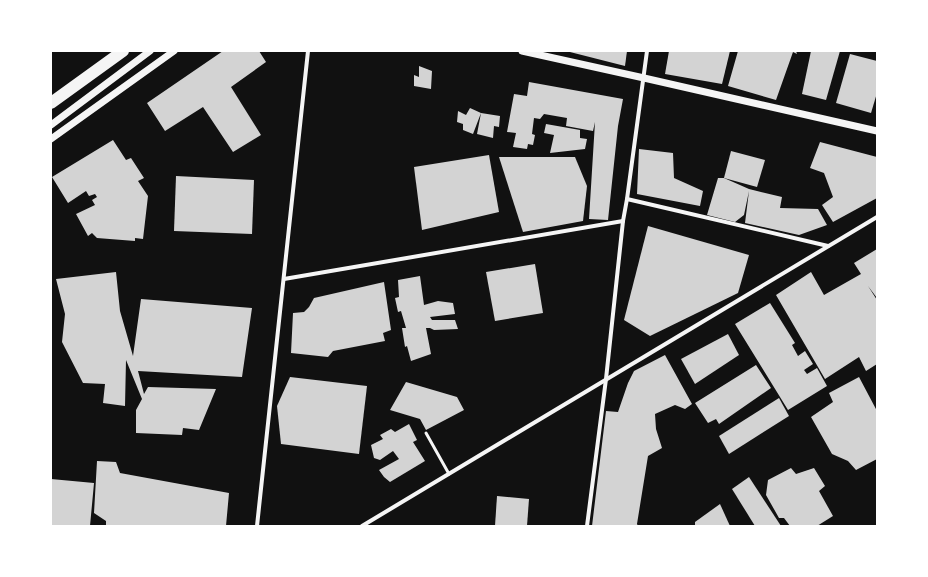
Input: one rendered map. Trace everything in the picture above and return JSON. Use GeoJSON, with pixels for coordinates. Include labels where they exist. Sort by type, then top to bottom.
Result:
{"type":"FeatureCollection","features":[{"type":"Feature","properties":{"kind":"highway"},"geometry":{"type":"LineString","coordinates":[[51,103],[123,51]]}},
{"type":"Feature","properties":{"kind":"street"},"geometry":{"type":"LineString","coordinates":[[51,125],[150,51]]}},
{"type":"Feature","properties":{"kind":"street"},"geometry":{"type":"LineString","coordinates":[[51,139],[174,51]]}},
{"type":"Feature","properties":{"kind":"street"},"geometry":{"type":"LineString","coordinates":[[257,526],[308,51]]}},
{"type":"Feature","properties":{"kind":"street"},"geometry":{"type":"LineString","coordinates":[[522,51],[877,131]]}},
{"type":"Feature","properties":{"kind":"street"},"geometry":{"type":"LineString","coordinates":[[587,526],[606,379],[623,221],[648,51]]}},
{"type":"Feature","properties":{"kind":"street"},"geometry":{"type":"LineString","coordinates":[[627,199],[828,246]]}},
{"type":"Feature","properties":{"kind":"street"},"geometry":{"type":"LineString","coordinates":[[362,526],[877,217]]}},
{"type":"Feature","properties":{"kind":"street"},"geometry":{"type":"LineString","coordinates":[[284,279],[623,221]]}},
{"type":"Feature","properties":{"kind":"lane"},"geometry":{"type":"LineString","coordinates":[[426,433],[449,474]]}},
{"type":"Feature","properties":{"kind":"building"},"geometry":{"type":"Polygon","coordinates":[[[223,51],[259,51],[266,62],[231,87],[261,135],[233,152],[203,107],[165,131],[147,103],[223,51]]]}},
{"type":"Feature","properties":{"kind":"building"},"geometry":{"type":"Polygon","coordinates":[[[566,51],[627,51],[625,66],[566,51]]]}},
{"type":"Feature","properties":{"kind":"building"},"geometry":{"type":"Polygon","coordinates":[[[669,51],[730,51],[722,84],[665,74],[669,51]]]}},
{"type":"Feature","properties":{"kind":"building"},"geometry":{"type":"Polygon","coordinates":[[[738,51],[796,51],[797,54],[793,52],[776,100],[728,86],[738,51]]]}},
{"type":"Feature","properties":{"kind":"building"},"geometry":{"type":"Polygon","coordinates":[[[811,51],[840,51],[826,100],[802,94],[811,51]]]}},
{"type":"Feature","properties":{"kind":"building"},"geometry":{"type":"Polygon","coordinates":[[[850,54],[877,61],[877,93],[871,113],[836,103],[850,54]]]}},
{"type":"Feature","properties":{"kind":"building"},"geometry":{"type":"Polygon","coordinates":[[[419,66],[432,71],[431,89],[414,86],[414,75],[419,77],[419,66]]]}},
{"type":"Feature","properties":{"kind":"building"},"geometry":{"type":"Polygon","coordinates":[[[529,82],[623,99],[618,126],[608,220],[589,219],[595,122],[593,131],[566,126],[567,118],[544,114],[540,119],[534,118],[532,134],[535,135],[533,145],[528,144],[527,149],[513,147],[516,133],[507,132],[514,94],[527,96],[529,82]]]}},
{"type":"Feature","properties":{"kind":"building"},"geometry":{"type":"Polygon","coordinates":[[[470,108],[481,113],[473,134],[463,130],[463,124],[457,122],[458,111],[466,115],[470,108]]]}},
{"type":"Feature","properties":{"kind":"building"},"geometry":{"type":"Polygon","coordinates":[[[481,113],[500,116],[499,127],[494,126],[493,138],[477,134],[481,113]]]}},
{"type":"Feature","properties":{"kind":"building"},"geometry":{"type":"Polygon","coordinates":[[[546,124],[580,130],[580,138],[587,139],[585,149],[550,153],[554,135],[544,133],[546,124]]]}},
{"type":"Feature","properties":{"kind":"building"},"geometry":{"type":"Polygon","coordinates":[[[113,140],[126,160],[131,158],[144,178],[138,181],[148,196],[143,239],[135,238],[135,241],[97,238],[92,233],[88,236],[76,214],[95,205],[92,200],[97,197],[95,194],[89,196],[86,191],[68,203],[52,177],[113,140]]]}},
{"type":"Feature","properties":{"kind":"building"},"geometry":{"type":"Polygon","coordinates":[[[820,142],[877,157],[877,198],[833,222],[822,205],[833,197],[824,173],[810,168],[820,142]]]}},
{"type":"Feature","properties":{"kind":"building"},"geometry":{"type":"Polygon","coordinates":[[[639,149],[673,153],[674,178],[703,191],[700,206],[637,194],[639,149]]]}},
{"type":"Feature","properties":{"kind":"building"},"geometry":{"type":"Polygon","coordinates":[[[731,151],[765,160],[757,187],[724,178],[731,151]]]}},
{"type":"Feature","properties":{"kind":"building"},"geometry":{"type":"Polygon","coordinates":[[[489,155],[499,212],[422,230],[414,167],[489,155]]]}},
{"type":"Feature","properties":{"kind":"building"},"geometry":{"type":"Polygon","coordinates":[[[499,157],[575,157],[587,186],[583,221],[523,232],[499,157]]]}},
{"type":"Feature","properties":{"kind":"building"},"geometry":{"type":"Polygon","coordinates":[[[176,176],[254,180],[252,234],[174,231],[176,176]]]}},
{"type":"Feature","properties":{"kind":"building"},"geometry":{"type":"Polygon","coordinates":[[[718,178],[724,178],[749,189],[782,197],[780,208],[818,209],[827,225],[799,235],[745,223],[749,191],[744,215],[735,222],[707,215],[718,178]]]}},
{"type":"Feature","properties":{"kind":"building"},"geometry":{"type":"Polygon","coordinates":[[[648,226],[749,255],[738,293],[650,336],[624,320],[648,226]]]}},
{"type":"Feature","properties":{"kind":"building"},"geometry":{"type":"Polygon","coordinates":[[[877,249],[877,298],[868,286],[877,300],[877,364],[866,371],[859,357],[825,379],[776,295],[811,272],[824,295],[861,274],[854,263],[877,249]]]}},
{"type":"Feature","properties":{"kind":"building"},"geometry":{"type":"Polygon","coordinates":[[[535,264],[543,313],[495,321],[486,272],[535,264]]]}},
{"type":"Feature","properties":{"kind":"building"},"geometry":{"type":"Polygon","coordinates":[[[116,272],[120,311],[133,356],[141,299],[252,308],[242,377],[138,371],[144,394],[148,387],[216,389],[199,430],[183,428],[182,435],[136,433],[136,410],[142,399],[126,360],[125,406],[103,403],[105,384],[83,383],[62,342],[65,314],[56,279],[116,272]]]}},
{"type":"Feature","properties":{"kind":"building"},"geometry":{"type":"Polygon","coordinates":[[[420,276],[424,305],[438,301],[453,303],[455,314],[430,317],[432,320],[455,320],[458,329],[434,330],[426,328],[431,354],[411,361],[407,346],[405,347],[402,328],[406,328],[401,311],[398,312],[395,298],[399,297],[398,280],[420,276]]]}},
{"type":"Feature","properties":{"kind":"building"},"geometry":{"type":"Polygon","coordinates":[[[384,282],[391,330],[383,333],[385,341],[333,351],[328,357],[291,353],[293,313],[304,312],[314,298],[384,282]]]}},
{"type":"Feature","properties":{"kind":"building"},"geometry":{"type":"Polygon","coordinates":[[[770,303],[795,343],[792,345],[798,356],[805,351],[813,364],[804,370],[807,374],[817,368],[827,386],[788,410],[735,324],[770,303]]]}},
{"type":"Feature","properties":{"kind":"building"},"geometry":{"type":"Polygon","coordinates":[[[728,334],[739,355],[695,384],[681,359],[728,334]]]}},
{"type":"Feature","properties":{"kind":"building"},"geometry":{"type":"Polygon","coordinates":[[[665,355],[692,404],[685,409],[675,405],[655,414],[656,429],[662,448],[648,456],[637,524],[638,526],[592,526],[606,411],[618,412],[628,383],[634,371],[665,355]]]}},
{"type":"Feature","properties":{"kind":"building"},"geometry":{"type":"Polygon","coordinates":[[[756,365],[771,388],[719,424],[716,419],[708,423],[695,403],[756,365]]]}},
{"type":"Feature","properties":{"kind":"building"},"geometry":{"type":"Polygon","coordinates":[[[290,377],[367,386],[359,454],[281,444],[277,406],[290,377]]]}},
{"type":"Feature","properties":{"kind":"building"},"geometry":{"type":"Polygon","coordinates":[[[859,377],[877,411],[877,459],[856,470],[848,461],[832,454],[811,417],[833,402],[829,393],[859,377]]]}},
{"type":"Feature","properties":{"kind":"building"},"geometry":{"type":"Polygon","coordinates":[[[406,382],[457,397],[464,410],[426,430],[420,419],[390,410],[406,382]]]}},
{"type":"Feature","properties":{"kind":"building"},"geometry":{"type":"Polygon","coordinates":[[[779,398],[789,416],[729,454],[719,436],[779,398]]]}},
{"type":"Feature","properties":{"kind":"building"},"geometry":{"type":"Polygon","coordinates":[[[409,424],[417,440],[413,442],[425,461],[390,482],[379,470],[399,459],[393,451],[380,460],[374,458],[371,445],[383,439],[380,435],[391,429],[395,432],[409,424]]]}},
{"type":"Feature","properties":{"kind":"building"},"geometry":{"type":"Polygon","coordinates":[[[97,461],[116,462],[120,473],[229,493],[226,526],[106,526],[106,521],[94,513],[97,461]]]}},
{"type":"Feature","properties":{"kind":"building"},"geometry":{"type":"Polygon","coordinates":[[[791,468],[796,474],[814,468],[825,486],[819,491],[833,516],[817,526],[790,526],[784,518],[779,518],[766,495],[768,480],[791,468]]]}},
{"type":"Feature","properties":{"kind":"building"},"geometry":{"type":"Polygon","coordinates":[[[749,477],[781,526],[755,526],[732,489],[749,477]]]}},
{"type":"Feature","properties":{"kind":"building"},"geometry":{"type":"Polygon","coordinates":[[[51,479],[94,483],[90,526],[51,526],[51,479]]]}},
{"type":"Feature","properties":{"kind":"building"},"geometry":{"type":"Polygon","coordinates":[[[497,496],[529,499],[527,526],[495,526],[497,496]]]}},
{"type":"Feature","properties":{"kind":"building"},"geometry":{"type":"Polygon","coordinates":[[[720,504],[730,526],[695,526],[695,522],[720,504]]]}}]}
